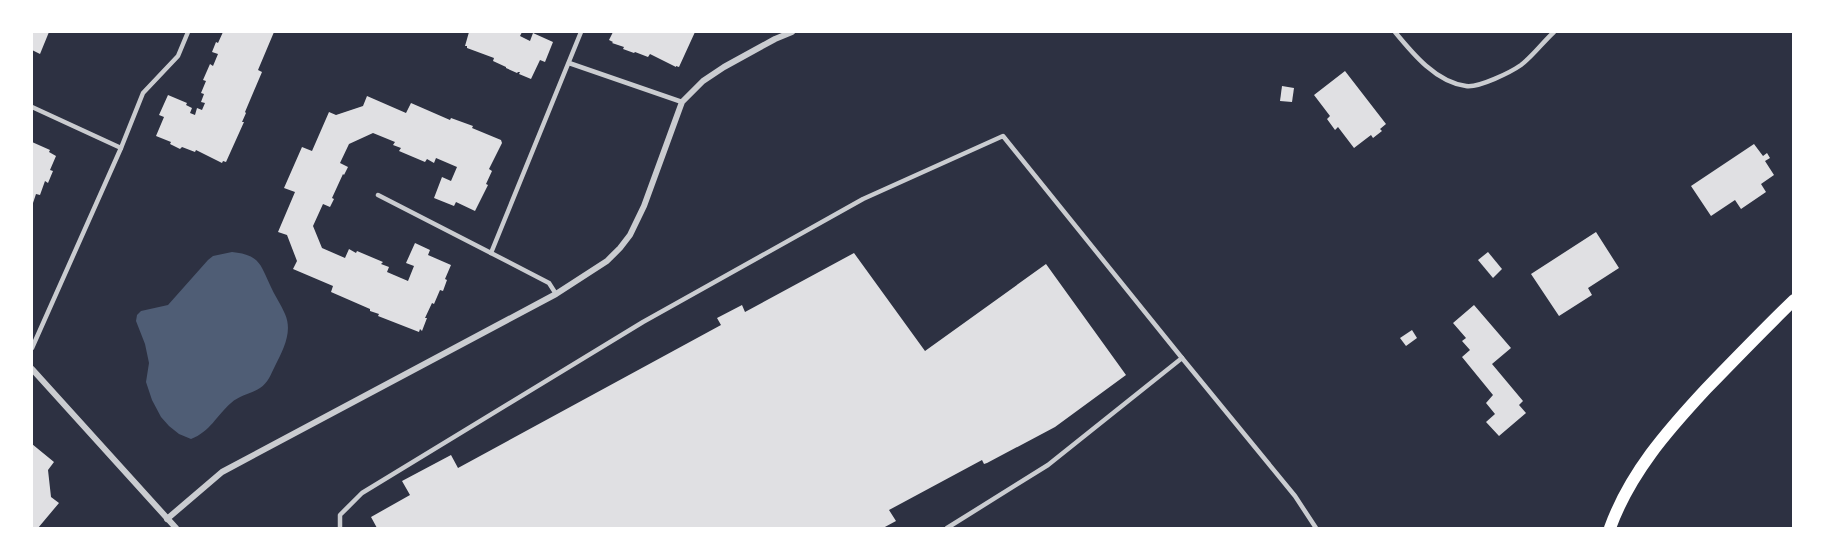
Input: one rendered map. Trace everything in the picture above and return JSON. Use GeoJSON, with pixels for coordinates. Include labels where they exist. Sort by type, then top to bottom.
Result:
{"type":"FeatureCollection","features":[{"type":"Feature","properties":{"kind":"main road"},"geometry":{"type":"LineString","coordinates":[[1610,528],[1617,508],[1633,479],[1667,431],[1750,342],[1794,300]]}},
{"type":"Feature","properties":{"kind":"street"},"geometry":{"type":"LineString","coordinates":[[167,519],[222,472],[556,294],[607,261],[630,235],[644,206],[682,102],[703,81],[724,67],[792,32]]}},
{"type":"Feature","properties":{"kind":"street"},"geometry":{"type":"LineString","coordinates":[[32,369],[176,528]]}},
{"type":"Feature","properties":{"kind":"lane"},"geometry":{"type":"LineString","coordinates":[[32,348],[143,93],[178,56],[188,32]]}},
{"type":"Feature","properties":{"kind":"lane"},"geometry":{"type":"LineString","coordinates":[[491,253],[581,32]]}},
{"type":"Feature","properties":{"kind":"lane"},"geometry":{"type":"LineString","coordinates":[[1395,32],[1414,55],[1432,70],[1449,81],[1468,87],[1494,80],[1522,64],[1554,32]]}},
{"type":"Feature","properties":{"kind":"lane"},"geometry":{"type":"LineString","coordinates":[[569,63],[682,102]]}},
{"type":"Feature","properties":{"kind":"lane"},"geometry":{"type":"LineString","coordinates":[[32,107],[121,148]]}},
{"type":"Feature","properties":{"kind":"lane"},"geometry":{"type":"LineString","coordinates":[[340,528],[340,515],[362,493],[643,322],[863,199],[1003,136],[1295,496],[1316,528]]}},
{"type":"Feature","properties":{"kind":"lane"},"geometry":{"type":"LineString","coordinates":[[378,195],[549,283],[556,294]]}},
{"type":"Feature","properties":{"kind":"lane"},"geometry":{"type":"LineString","coordinates":[[947,528],[1048,465],[1182,358]]}},
{"type":"Feature","properties":{"kind":"water"},"geometry":{"type":"Polygon","coordinates":[[[232,252],[248,255],[261,266],[285,314],[288,327],[286,341],[265,384],[234,400],[208,428],[191,439],[179,434],[169,426],[152,400],[146,382],[149,363],[136,321],[137,315],[141,311],[168,305],[208,260],[213,256],[232,252]]]}},
{"type":"Feature","properties":{"kind":"building"},"geometry":{"type":"Polygon","coordinates":[[[32,32],[49,32],[40,54],[32,50],[32,32]]]}},
{"type":"Feature","properties":{"kind":"building"},"geometry":{"type":"Polygon","coordinates":[[[223,32],[274,32],[258,70],[262,72],[245,112],[242,122],[244,122],[226,162],[222,163],[196,150],[195,152],[182,147],[180,149],[170,144],[171,142],[156,136],[164,117],[159,115],[168,95],[187,103],[186,105],[192,108],[190,113],[195,115],[197,108],[202,110],[205,103],[201,102],[204,94],[201,93],[206,81],[203,80],[210,64],[213,66],[218,54],[212,52],[223,32]]]}},
{"type":"Feature","properties":{"kind":"building"},"geometry":{"type":"Polygon","coordinates":[[[469,32],[522,32],[520,36],[530,41],[533,33],[553,42],[545,62],[540,60],[531,79],[493,61],[494,58],[467,48],[465,46],[469,32]]]}},
{"type":"Feature","properties":{"kind":"building"},"geometry":{"type":"Polygon","coordinates":[[[613,32],[695,32],[679,67],[676,67],[650,54],[648,57],[634,53],[612,43],[609,40],[613,32]]]}},
{"type":"Feature","properties":{"kind":"building"},"geometry":{"type":"Polygon","coordinates":[[[1345,71],[1386,124],[1380,129],[1382,131],[1373,138],[1371,135],[1354,148],[1338,127],[1335,130],[1327,119],[1330,116],[1314,95],[1345,71]]]}},
{"type":"Feature","properties":{"kind":"building"},"geometry":{"type":"Polygon","coordinates":[[[1282,86],[1294,88],[1292,102],[1280,101],[1282,86]]]}},
{"type":"Feature","properties":{"kind":"building"},"geometry":{"type":"Polygon","coordinates":[[[367,96],[406,113],[411,103],[450,120],[451,118],[473,126],[472,128],[501,140],[502,143],[489,169],[492,171],[486,184],[488,185],[475,211],[456,202],[454,206],[434,198],[442,177],[451,181],[457,167],[436,158],[434,163],[427,159],[425,162],[399,151],[401,148],[393,145],[395,142],[373,133],[349,144],[340,163],[348,167],[332,198],[334,199],[330,207],[323,204],[313,226],[322,248],[345,258],[349,249],[356,253],[357,251],[383,262],[381,264],[389,267],[387,272],[408,281],[414,266],[406,263],[415,243],[430,250],[428,255],[451,265],[443,291],[440,290],[434,304],[432,303],[422,331],[420,329],[419,332],[378,316],[379,314],[370,309],[331,292],[333,286],[293,269],[297,261],[287,235],[278,232],[295,192],[284,188],[302,147],[312,151],[329,112],[336,115],[363,106],[367,96]]]}},
{"type":"Feature","properties":{"kind":"building"},"geometry":{"type":"Polygon","coordinates":[[[32,142],[50,150],[49,152],[56,156],[48,183],[45,181],[40,195],[36,194],[32,206],[32,142]]]}},
{"type":"Feature","properties":{"kind":"building"},"geometry":{"type":"Polygon","coordinates":[[[1754,144],[1763,156],[1767,153],[1770,158],[1765,161],[1774,175],[1761,184],[1766,192],[1741,209],[1735,200],[1711,216],[1691,186],[1754,144]]]}},
{"type":"Feature","properties":{"kind":"building"},"geometry":{"type":"Polygon","coordinates":[[[1596,232],[1619,268],[1588,288],[1592,295],[1559,316],[1531,274],[1596,232]]]}},
{"type":"Feature","properties":{"kind":"building"},"geometry":{"type":"Polygon","coordinates":[[[1488,252],[1502,269],[1493,278],[1478,260],[1488,252]]]}},
{"type":"Feature","properties":{"kind":"building"},"geometry":{"type":"Polygon","coordinates":[[[854,253],[925,351],[1046,264],[1126,375],[1055,427],[987,463],[984,464],[982,460],[889,510],[896,521],[883,528],[377,528],[371,517],[410,495],[402,481],[451,455],[458,468],[721,325],[717,318],[742,305],[745,312],[854,253]]]}},
{"type":"Feature","properties":{"kind":"building"},"geometry":{"type":"Polygon","coordinates":[[[1474,305],[1511,348],[1492,364],[1523,401],[1519,405],[1526,413],[1499,436],[1486,422],[1495,414],[1486,403],[1493,395],[1462,357],[1470,350],[1462,341],[1466,338],[1453,323],[1474,305]]]}},
{"type":"Feature","properties":{"kind":"building"},"geometry":{"type":"Polygon","coordinates":[[[1412,330],[1417,338],[1406,346],[1400,338],[1412,330]]]}},
{"type":"Feature","properties":{"kind":"building"},"geometry":{"type":"Polygon","coordinates":[[[32,444],[54,462],[48,470],[51,497],[59,503],[38,528],[32,528],[32,444]]]}}]}
